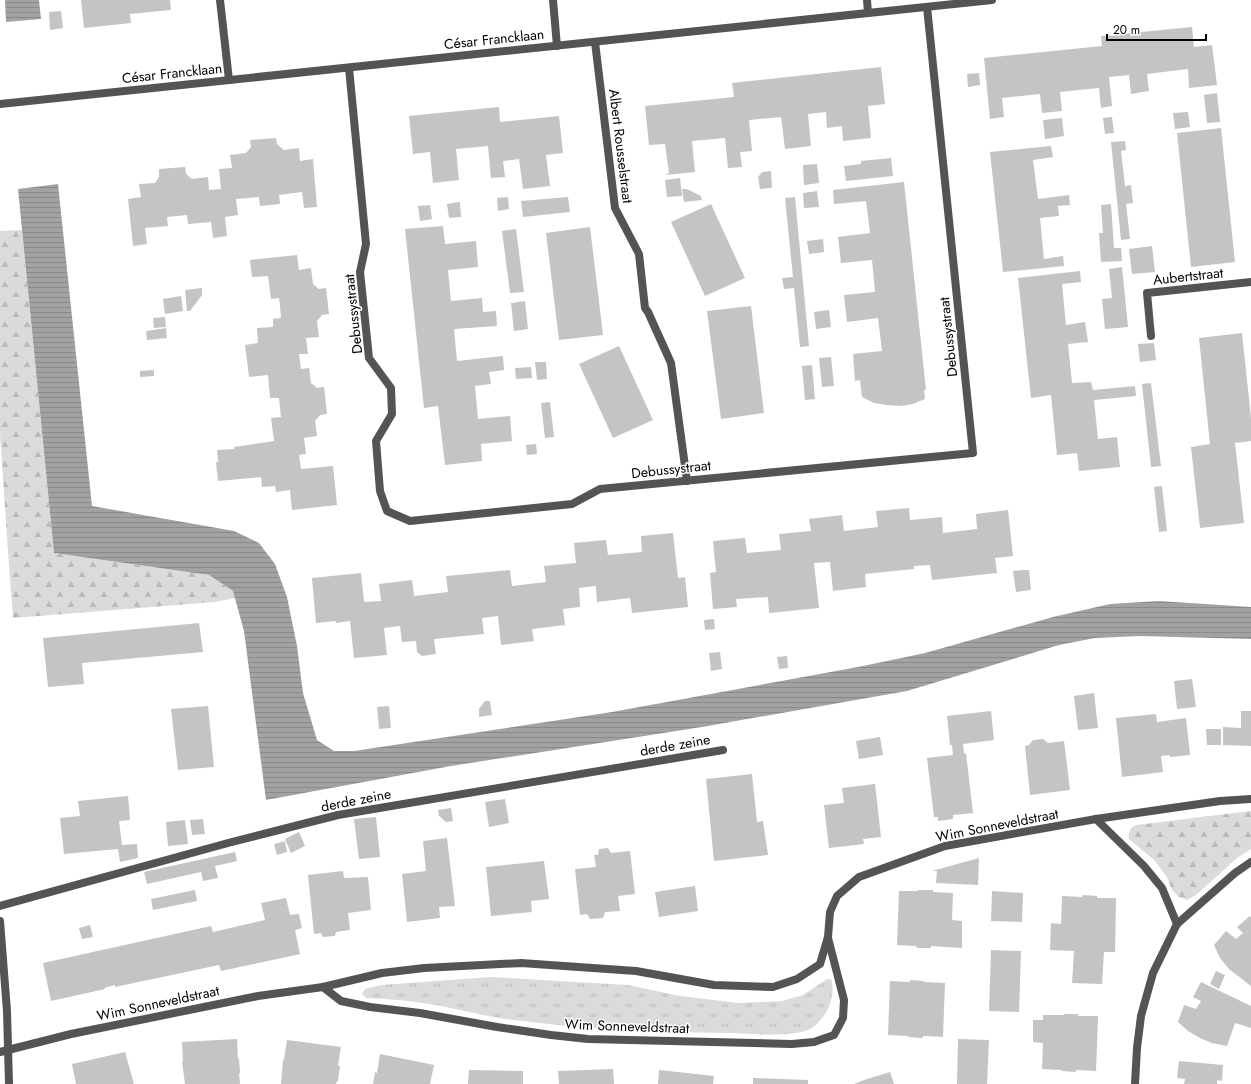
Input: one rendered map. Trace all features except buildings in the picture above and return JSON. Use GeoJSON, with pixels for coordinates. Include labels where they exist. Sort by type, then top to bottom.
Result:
{"type":"FeatureCollection","features":[{"type":"Feature","properties":{"kind":"street"},"geometry":{"type":"LineString","coordinates":[[220,0],[229,80]]}},
{"type":"Feature","properties":{"kind":"street"},"geometry":{"type":"LineString","coordinates":[[553,0],[557,46]]}},
{"type":"Feature","properties":{"kind":"street"},"geometry":{"type":"LineString","coordinates":[[867,0],[868,13]]}},
{"type":"Feature","properties":{"kind":"street","name":"César Francklaan"},"geometry":{"type":"LineString","coordinates":[[0,104],[992,0]]}},
{"type":"Feature","properties":{"kind":"street","name":"Debussystraat"},"geometry":{"type":"LineString","coordinates":[[349,68],[366,244],[360,272],[369,358],[391,388],[392,414],[376,441],[380,491],[387,512],[410,521],[572,504],[600,490],[973,453],[927,7]]}},
{"type":"Feature","properties":{"kind":"street","name":"Albert Rousselstraat"},"geometry":{"type":"LineString","coordinates":[[595,42],[614,208],[639,254],[645,308],[671,363],[687,481]]}},
{"type":"Feature","properties":{"kind":"street","name":"Aubertstraat"},"geometry":{"type":"LineString","coordinates":[[1151,336],[1147,293],[1251,282]]}},
{"type":"Feature","properties":{"kind":"street","name":"derde zeine"},"geometry":{"type":"LineString","coordinates":[[0,906],[235,841],[338,815],[723,750]]}},
{"type":"Feature","properties":{"kind":"street","name":"Wim Sonneveldstraat"},"geometry":{"type":"LineString","coordinates":[[4,1051],[71,1034],[242,1000],[323,987],[382,973],[424,968],[520,963],[636,971],[714,986],[773,987],[798,979],[820,964],[828,937],[830,912],[838,896],[859,877],[946,846],[1096,819],[1220,801],[1251,799]]}},
{"type":"Feature","properties":{"kind":"street"},"geometry":{"type":"LineString","coordinates":[[1096,819],[1144,866],[1162,888],[1177,924]]}},
{"type":"Feature","properties":{"kind":"street"},"geometry":{"type":"LineString","coordinates":[[1134,1084],[1141,1016],[1153,973],[1177,924],[1235,873],[1251,862]]}},
{"type":"Feature","properties":{"kind":"street"},"geometry":{"type":"LineString","coordinates":[[0,922],[7,1011],[4,1051],[8,1084]]}},
{"type":"Feature","properties":{"kind":"street","name":"Wim Sonneveldstraat"},"geometry":{"type":"LineString","coordinates":[[323,987],[341,1001],[370,1008],[420,1013],[551,1035],[588,1039],[792,1044],[814,1042],[834,1035],[843,1018],[844,1000],[828,937]]}},
{"type":"Feature","properties":{"kind":"green space"},"geometry":{"type":"Polygon","coordinates":[[[22,230],[54,553],[209,575],[233,591],[235,598],[215,602],[13,618],[0,434],[0,231],[22,230]]]}},
{"type":"Feature","properties":{"kind":"green space"},"geometry":{"type":"Polygon","coordinates":[[[1251,811],[1251,849],[1237,858],[1196,895],[1187,900],[1179,897],[1172,890],[1167,877],[1154,860],[1129,839],[1130,831],[1136,825],[1251,811]]]}},
{"type":"Feature","properties":{"kind":"green space"},"geometry":{"type":"Polygon","coordinates":[[[491,977],[628,985],[680,996],[739,1003],[782,1001],[803,995],[827,979],[831,979],[832,993],[828,1008],[820,1021],[808,1030],[790,1034],[644,1031],[588,1028],[496,1017],[416,1002],[366,998],[362,994],[365,989],[381,985],[491,977]]]}},
{"type":"Feature","properties":{"kind":"shaded area"},"geometry":{"type":"Polygon","coordinates":[[[5,0],[39,0],[41,19],[6,22],[5,0]]]}},
{"type":"Feature","properties":{"kind":"shaded area"},"geometry":{"type":"Polygon","coordinates":[[[58,184],[92,506],[234,531],[259,543],[275,564],[287,597],[297,646],[303,693],[317,740],[334,751],[354,751],[612,712],[858,667],[925,653],[1053,617],[1110,604],[1159,601],[1251,607],[1251,639],[1140,636],[1095,638],[1059,645],[907,691],[702,727],[451,766],[266,800],[244,631],[233,591],[209,575],[54,553],[18,189],[58,184]]]}}]}
